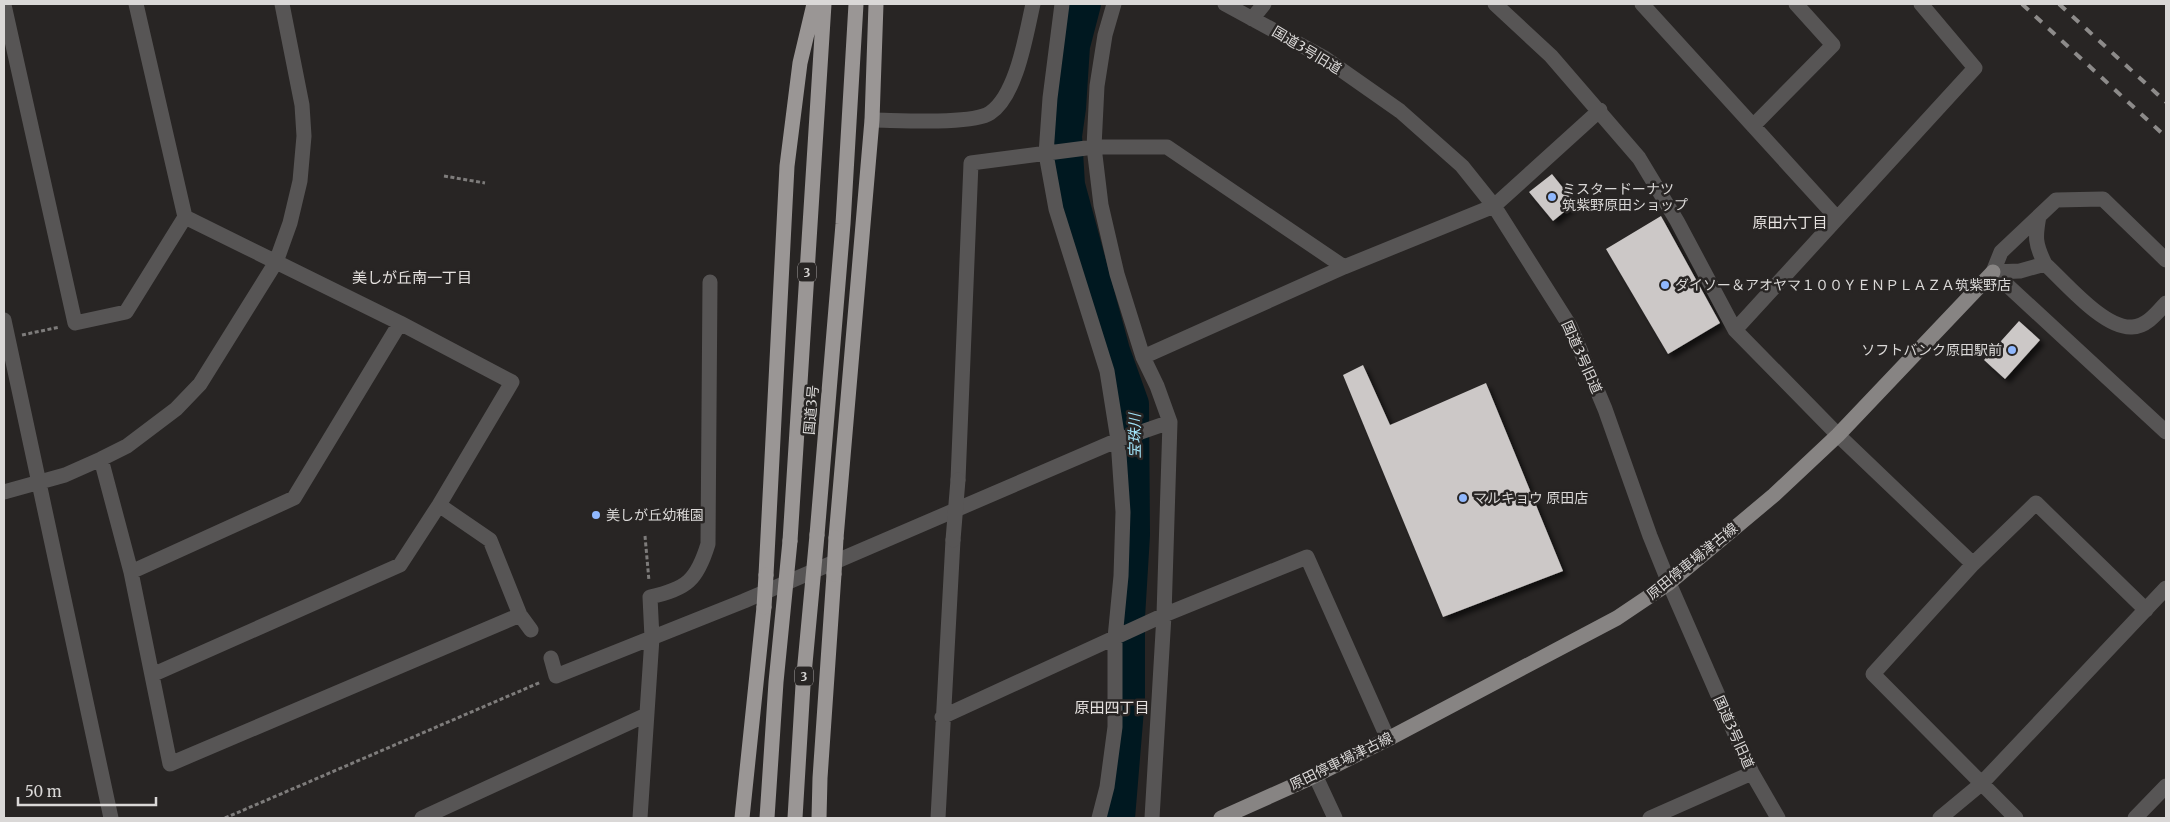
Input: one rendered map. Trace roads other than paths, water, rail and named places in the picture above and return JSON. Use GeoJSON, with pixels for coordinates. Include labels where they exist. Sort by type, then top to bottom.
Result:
{"type":"FeatureCollection","features":[{"type":"Feature","properties":{"kind":"highway"},"geometry":{"type":"LineString","coordinates":[[742,818],[764,607],[787,166],[800,63],[814,4]]}},
{"type":"Feature","properties":{"kind":"highway","name":"国道3号"},"geometry":{"type":"LineString","coordinates":[[767,818],[776,682],[790,541],[824,4]]}},
{"type":"Feature","properties":{"kind":"highway","name":"国道3号"},"geometry":{"type":"LineString","coordinates":[[795,818],[804,685],[843,224],[856,4]]}},
{"type":"Feature","properties":{"kind":"highway"},"geometry":{"type":"LineString","coordinates":[[819,818],[836,538],[872,120],[876,4]]}},
{"type":"Feature","properties":{"kind":"main road","name":"原田停車場津古線"},"geometry":{"type":"LineString","coordinates":[[1221,818],[1388,739],[1617,618],[1669,583],[1774,495],[1838,436],[1994,272]]}},
{"type":"Feature","properties":{"kind":"street"},"geometry":{"type":"LineString","coordinates":[[4,5],[75,323],[126,312],[185,218],[136,4]]}},
{"type":"Feature","properties":{"kind":"street"},"geometry":{"type":"LineString","coordinates":[[4,492],[65,475],[101,459],[127,446],[176,409],[200,384],[276,262],[290,223],[300,181],[304,136],[302,105],[282,4]]}},
{"type":"Feature","properties":{"kind":"street"},"geometry":{"type":"LineString","coordinates":[[872,120],[967,120],[990,113],[1012,88],[1033,4]]}},
{"type":"Feature","properties":{"kind":"street"},"geometry":{"type":"LineString","coordinates":[[1062,4],[1051,88],[1046,154],[1056,209],[1107,371],[1118,440],[1123,512],[1121,576],[1115,638],[1115,727],[1107,787],[1099,818]]}},
{"type":"Feature","properties":{"kind":"street"},"geometry":{"type":"LineString","coordinates":[[1114,4],[1105,35],[1096,86],[1094,147],[1101,205],[1117,274],[1142,357],[1157,386],[1170,422],[1164,615],[1152,818]]}},
{"type":"Feature","properties":{"kind":"street","name":"国道3号旧道"},"geometry":{"type":"LineString","coordinates":[[1225,4],[1323,57],[1400,111],[1462,166],[1494,206],[1570,326],[1605,409],[1650,536],[1669,583],[1752,773],[1778,818]]}},
{"type":"Feature","properties":{"kind":"street"},"geometry":{"type":"LineString","coordinates":[[1252,18],[1264,4]]}},
{"type":"Feature","properties":{"kind":"street"},"geometry":{"type":"LineString","coordinates":[[1495,4],[1551,56],[1600,110],[1639,158],[1677,222],[1736,330],[1838,436],[1973,564]]}},
{"type":"Feature","properties":{"kind":"street"},"geometry":{"type":"LineString","coordinates":[[1642,4],[1837,218]]}},
{"type":"Feature","properties":{"kind":"street"},"geometry":{"type":"LineString","coordinates":[[1754,126],[1833,46],[1796,4]]}},
{"type":"Feature","properties":{"kind":"street"},"geometry":{"type":"LineString","coordinates":[[1736,330],[1975,68],[1920,4]]}},
{"type":"Feature","properties":{"kind":"street"},"geometry":{"type":"LineString","coordinates":[[1142,357],[1344,266],[1494,206],[1600,110]]}},
{"type":"Feature","properties":{"kind":"street"},"geometry":{"type":"LineString","coordinates":[[938,818],[942,717],[958,480],[971,163],[1094,147],[1166,147],[1344,266]]}},
{"type":"Feature","properties":{"kind":"street"},"geometry":{"type":"LineString","coordinates":[[1994,272],[2001,252],[2056,200],[2103,199],[2166,260]]}},
{"type":"Feature","properties":{"kind":"street"},"geometry":{"type":"LineString","coordinates":[[2039,216],[2035,237],[2038,251],[2045,264],[2097,312],[2112,323],[2132,328],[2151,320],[2166,303]]}},
{"type":"Feature","properties":{"kind":"street"},"geometry":{"type":"LineString","coordinates":[[152,675],[400,565],[512,382],[400,323],[185,218]]}},
{"type":"Feature","properties":{"kind":"street"},"geometry":{"type":"LineString","coordinates":[[1994,272],[2020,271],[2045,264]]}},
{"type":"Feature","properties":{"kind":"street"},"geometry":{"type":"LineString","coordinates":[[1994,272],[2166,432]]}},
{"type":"Feature","properties":{"kind":"street"},"geometry":{"type":"LineString","coordinates":[[640,818],[652,638],[650,597],[674,592],[690,580],[701,566],[708,544],[710,282]]}},
{"type":"Feature","properties":{"kind":"street"},"geometry":{"type":"LineString","coordinates":[[4,320],[111,818]]}},
{"type":"Feature","properties":{"kind":"street"},"geometry":{"type":"LineString","coordinates":[[132,572],[294,498],[400,323]]}},
{"type":"Feature","properties":{"kind":"street"},"geometry":{"type":"LineString","coordinates":[[551,658],[556,676],[744,601],[1118,440],[1170,422]]}},
{"type":"Feature","properties":{"kind":"street"},"geometry":{"type":"LineString","coordinates":[[101,459],[132,572],[170,764],[520,616]]}},
{"type":"Feature","properties":{"kind":"street"},"geometry":{"type":"LineString","coordinates":[[2016,818],[1980,784],[1873,674],[1973,564],[2036,503],[2146,610]]}},
{"type":"Feature","properties":{"kind":"street"},"geometry":{"type":"LineString","coordinates":[[438,505],[490,540],[520,616],[531,630]]}},
{"type":"Feature","properties":{"kind":"street"},"geometry":{"type":"LineString","coordinates":[[942,717],[1164,615],[1307,557],[1388,739]]}},
{"type":"Feature","properties":{"kind":"street"},"geometry":{"type":"LineString","coordinates":[[1940,818],[1980,784],[2166,588]]}},
{"type":"Feature","properties":{"kind":"street"},"geometry":{"type":"LineString","coordinates":[[422,818],[646,715]]}},
{"type":"Feature","properties":{"kind":"street"},"geometry":{"type":"LineString","coordinates":[[1650,818],[1752,773]]}},
{"type":"Feature","properties":{"kind":"street"},"geometry":{"type":"LineString","coordinates":[[1315,775],[1335,818]]}},
{"type":"Feature","properties":{"kind":"street"},"geometry":{"type":"LineString","coordinates":[[2135,818],[2166,786]]}},
{"type":"Feature","properties":{"kind":"waterway","name":"宝珠川"},"geometry":{"type":"LineString","coordinates":[[1085,4],[1074,46],[1070,108],[1066,136],[1069,185],[1114,351],[1133,404],[1134,535],[1129,617],[1129,697],[1119,818]]}},
{"type":"Feature","properties":{"kind":"railway"},"geometry":{"type":"LineString","coordinates":[[2022,4],[2166,137]]}},
{"type":"Feature","properties":{"kind":"railway"},"geometry":{"type":"LineString","coordinates":[[2059,4],[2166,102]]}},
{"type":"Feature","properties":{"kind":"place","name":"ミスタードーナツ 筑紫野原田ショップ"},"geometry":{"type":"Point","coordinates":[1552,197]}},
{"type":"Feature","properties":{"kind":"place","name":"ダイソー＆アオヤマ１００ＹＥＮＰＬＡＺＡ筑紫野店"},"geometry":{"type":"Point","coordinates":[1665,285]}},
{"type":"Feature","properties":{"kind":"place","name":"ソフトバンク原田駅前"},"geometry":{"type":"Point","coordinates":[2012,350]}},
{"type":"Feature","properties":{"kind":"place","name":"マルキョウ 原田店"},"geometry":{"type":"Point","coordinates":[1463,498]}},
{"type":"Feature","properties":{"kind":"place","name":"美しが丘幼稚園"},"geometry":{"type":"Point","coordinates":[596,515]}},
{"type":"Feature","properties":{"kind":"district","name":"原田六丁目"},"geometry":{"type":"Point","coordinates":[1790,222]}},
{"type":"Feature","properties":{"kind":"district","name":"美しが丘南一丁目"},"geometry":{"type":"Point","coordinates":[412,277]}},
{"type":"Feature","properties":{"kind":"district","name":"原田四丁目"},"geometry":{"type":"Point","coordinates":[1112,707]}}]}
